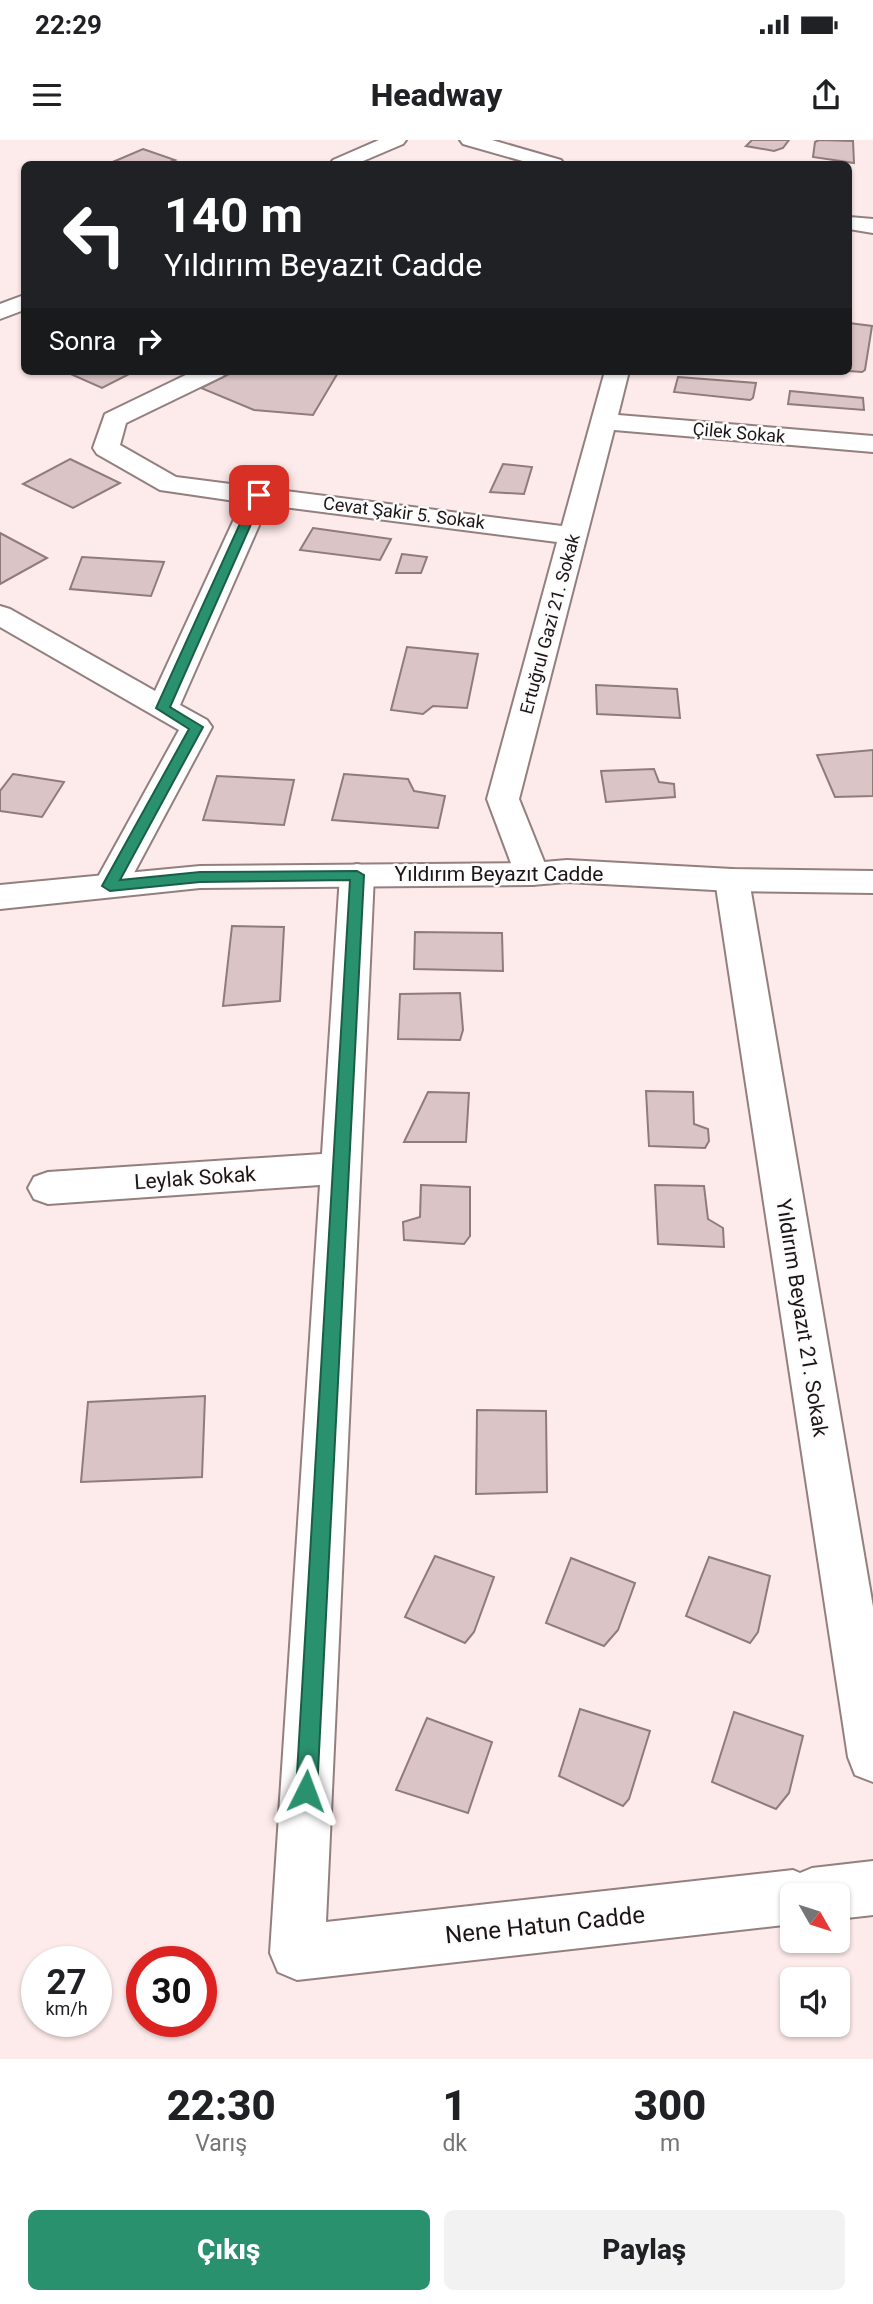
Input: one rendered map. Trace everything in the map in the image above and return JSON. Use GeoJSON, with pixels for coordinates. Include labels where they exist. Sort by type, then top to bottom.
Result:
{"type":"FeatureCollection","features":[{"type":"Feature","properties":{"kind":"street"},"geometry":{"type":"LineString","coordinates":[[347,161],[396,140]]}},
{"type":"Feature","properties":{"kind":"street"},"geometry":{"type":"LineString","coordinates":[[470,140],[544,161]]}},
{"type":"Feature","properties":{"kind":"street"},"geometry":{"type":"LineString","coordinates":[[852,223],[873,226]]}},
{"type":"Feature","properties":{"kind":"street"},"geometry":{"type":"LineString","coordinates":[[0,312],[21,303]]}},
{"type":"Feature","properties":{"kind":"street","name":"Cevat Şakir 5. Sokak"},"geometry":{"type":"LineString","coordinates":[[206,375],[114,419],[106,448],[169,484],[573,536]]}},
{"type":"Feature","properties":{"kind":"street","name":"Ertuğrul Gazi 21. Sokak"},"geometry":{"type":"LineString","coordinates":[[532,874],[503,799],[616,375]]}},
{"type":"Feature","properties":{"kind":"street","name":"Çilek Sokak"},"geometry":{"type":"LineString","coordinates":[[604,421],[873,444]]}},
{"type":"Feature","properties":{"kind":"street"},"geometry":{"type":"LineString","coordinates":[[163,708],[259,495]]}},
{"type":"Feature","properties":{"kind":"street"},"geometry":{"type":"LineString","coordinates":[[0,615],[196,727],[110,886]]}},
{"type":"Feature","properties":{"kind":"street","name":"Yıldırım Beyazıt Cadde"},"geometry":{"type":"LineString","coordinates":[[0,897],[200,877],[532,874],[567,871],[732,880],[873,883]]}},
{"type":"Feature","properties":{"kind":"street"},"geometry":{"type":"LineString","coordinates":[[341,1168],[357,875]]}},
{"type":"Feature","properties":{"kind":"street","name":"Yıldırım Beyazıt 21. Sokak"},"geometry":{"type":"LineString","coordinates":[[732,880],[873,1757]]}},
{"type":"Feature","properties":{"kind":"street","name":"Leylak Sokak"},"geometry":{"type":"LineString","coordinates":[[48,1188],[341,1168]]}},
{"type":"Feature","properties":{"kind":"street","name":"Nene Hatun Cadde"},"geometry":{"type":"LineString","coordinates":[[341,1168],[297,1953],[780,1898]]}},
{"type":"Feature","properties":{"kind":"street"},"geometry":{"type":"LineString","coordinates":[[850,1891],[873,1888]]}},
{"type":"Feature","properties":{"kind":"building"},"geometry":{"type":"Polygon","coordinates":[[[752,140],[789,140],[783,148],[774,151],[746,146],[752,140]]]}},
{"type":"Feature","properties":{"kind":"building"},"geometry":{"type":"Polygon","coordinates":[[[853,141],[854,163],[813,157],[815,142],[853,141]]]}},
{"type":"Feature","properties":{"kind":"building"},"geometry":{"type":"Polygon","coordinates":[[[143,149],[175,160],[172,161],[115,161],[143,149]]]}},
{"type":"Feature","properties":{"kind":"building"},"geometry":{"type":"Polygon","coordinates":[[[852,323],[872,326],[865,370],[852,371],[852,323]]]}},
{"type":"Feature","properties":{"kind":"building"},"geometry":{"type":"Polygon","coordinates":[[[73,375],[127,375],[102,388],[73,375]]]}},
{"type":"Feature","properties":{"kind":"building"},"geometry":{"type":"Polygon","coordinates":[[[227,375],[337,375],[313,415],[254,410],[201,388],[227,375]]]}},
{"type":"Feature","properties":{"kind":"building"},"geometry":{"type":"Polygon","coordinates":[[[678,377],[756,383],[753,398],[750,400],[674,392],[678,377]]]}},
{"type":"Feature","properties":{"kind":"building"},"geometry":{"type":"Polygon","coordinates":[[[790,391],[863,398],[864,410],[788,404],[790,391]]]}},
{"type":"Feature","properties":{"kind":"building"},"geometry":{"type":"Polygon","coordinates":[[[70,459],[120,483],[73,508],[23,484],[70,459]]]}},
{"type":"Feature","properties":{"kind":"building"},"geometry":{"type":"Polygon","coordinates":[[[503,464],[532,467],[524,494],[490,492],[503,464]]]}},
{"type":"Feature","properties":{"kind":"building"},"geometry":{"type":"Polygon","coordinates":[[[313,528],[391,539],[380,560],[300,550],[313,528]]]}},
{"type":"Feature","properties":{"kind":"building"},"geometry":{"type":"Polygon","coordinates":[[[0,533],[47,558],[0,584],[0,533]]]}},
{"type":"Feature","properties":{"kind":"building"},"geometry":{"type":"Polygon","coordinates":[[[402,554],[427,557],[421,573],[396,573],[402,554]]]}},
{"type":"Feature","properties":{"kind":"building"},"geometry":{"type":"Polygon","coordinates":[[[82,557],[164,562],[151,596],[70,589],[82,557]]]}},
{"type":"Feature","properties":{"kind":"building"},"geometry":{"type":"Polygon","coordinates":[[[407,647],[478,654],[467,708],[433,706],[423,714],[391,710],[407,647]]]}},
{"type":"Feature","properties":{"kind":"building"},"geometry":{"type":"Polygon","coordinates":[[[596,685],[677,689],[680,718],[597,714],[596,685]]]}},
{"type":"Feature","properties":{"kind":"building"},"geometry":{"type":"Polygon","coordinates":[[[873,750],[873,796],[835,797],[817,755],[873,750]]]}},
{"type":"Feature","properties":{"kind":"building"},"geometry":{"type":"Polygon","coordinates":[[[654,769],[659,782],[674,784],[675,797],[606,802],[601,771],[654,769]]]}},
{"type":"Feature","properties":{"kind":"building"},"geometry":{"type":"Polygon","coordinates":[[[13,774],[64,782],[42,817],[0,811],[0,791],[13,774]]]}},
{"type":"Feature","properties":{"kind":"building"},"geometry":{"type":"Polygon","coordinates":[[[344,774],[408,779],[414,791],[445,796],[438,828],[332,820],[344,774]]]}},
{"type":"Feature","properties":{"kind":"building"},"geometry":{"type":"Polygon","coordinates":[[[217,776],[294,780],[284,825],[203,820],[217,776]]]}},
{"type":"Feature","properties":{"kind":"building"},"geometry":{"type":"Polygon","coordinates":[[[232,926],[284,927],[280,1001],[223,1006],[232,926]]]}},
{"type":"Feature","properties":{"kind":"building"},"geometry":{"type":"Polygon","coordinates":[[[415,932],[502,933],[503,971],[414,969],[415,932]]]}},
{"type":"Feature","properties":{"kind":"building"},"geometry":{"type":"Polygon","coordinates":[[[460,993],[463,1030],[460,1040],[398,1039],[400,994],[460,993]]]}},
{"type":"Feature","properties":{"kind":"building"},"geometry":{"type":"Polygon","coordinates":[[[646,1091],[693,1092],[694,1124],[708,1129],[709,1141],[705,1148],[649,1146],[646,1091]]]}},
{"type":"Feature","properties":{"kind":"building"},"geometry":{"type":"Polygon","coordinates":[[[428,1092],[469,1093],[466,1142],[404,1142],[428,1092]]]}},
{"type":"Feature","properties":{"kind":"building"},"geometry":{"type":"Polygon","coordinates":[[[421,1185],[470,1187],[470,1236],[464,1244],[404,1240],[403,1222],[420,1217],[421,1185]]]}},
{"type":"Feature","properties":{"kind":"building"},"geometry":{"type":"Polygon","coordinates":[[[655,1185],[704,1186],[708,1219],[723,1228],[724,1247],[658,1244],[655,1185]]]}},
{"type":"Feature","properties":{"kind":"building"},"geometry":{"type":"Polygon","coordinates":[[[205,1396],[202,1477],[81,1482],[88,1402],[205,1396]]]}},
{"type":"Feature","properties":{"kind":"building"},"geometry":{"type":"Polygon","coordinates":[[[477,1410],[546,1411],[547,1492],[476,1494],[477,1410]]]}},
{"type":"Feature","properties":{"kind":"building"},"geometry":{"type":"Polygon","coordinates":[[[435,1556],[494,1577],[474,1632],[465,1643],[405,1617],[435,1556]]]}},
{"type":"Feature","properties":{"kind":"building"},"geometry":{"type":"Polygon","coordinates":[[[709,1557],[770,1576],[758,1632],[750,1643],[686,1616],[709,1557]]]}},
{"type":"Feature","properties":{"kind":"building"},"geometry":{"type":"Polygon","coordinates":[[[571,1558],[635,1583],[618,1630],[604,1646],[546,1623],[571,1558]]]}},
{"type":"Feature","properties":{"kind":"building"},"geometry":{"type":"Polygon","coordinates":[[[580,1709],[650,1731],[629,1799],[623,1806],[559,1776],[580,1709]]]}},
{"type":"Feature","properties":{"kind":"building"},"geometry":{"type":"Polygon","coordinates":[[[734,1712],[803,1736],[789,1793],[776,1809],[712,1782],[734,1712]]]}},
{"type":"Feature","properties":{"kind":"building"},"geometry":{"type":"Polygon","coordinates":[[[427,1718],[492,1742],[468,1813],[396,1790],[427,1718]]]}},
{"type":"Feature","properties":{"kind":"route"},"geometry":{"type":"LineString","coordinates":[[259,495],[163,708],[196,727],[140,835],[110,886],[200,877],[357,875],[306,1791]]}}]}
